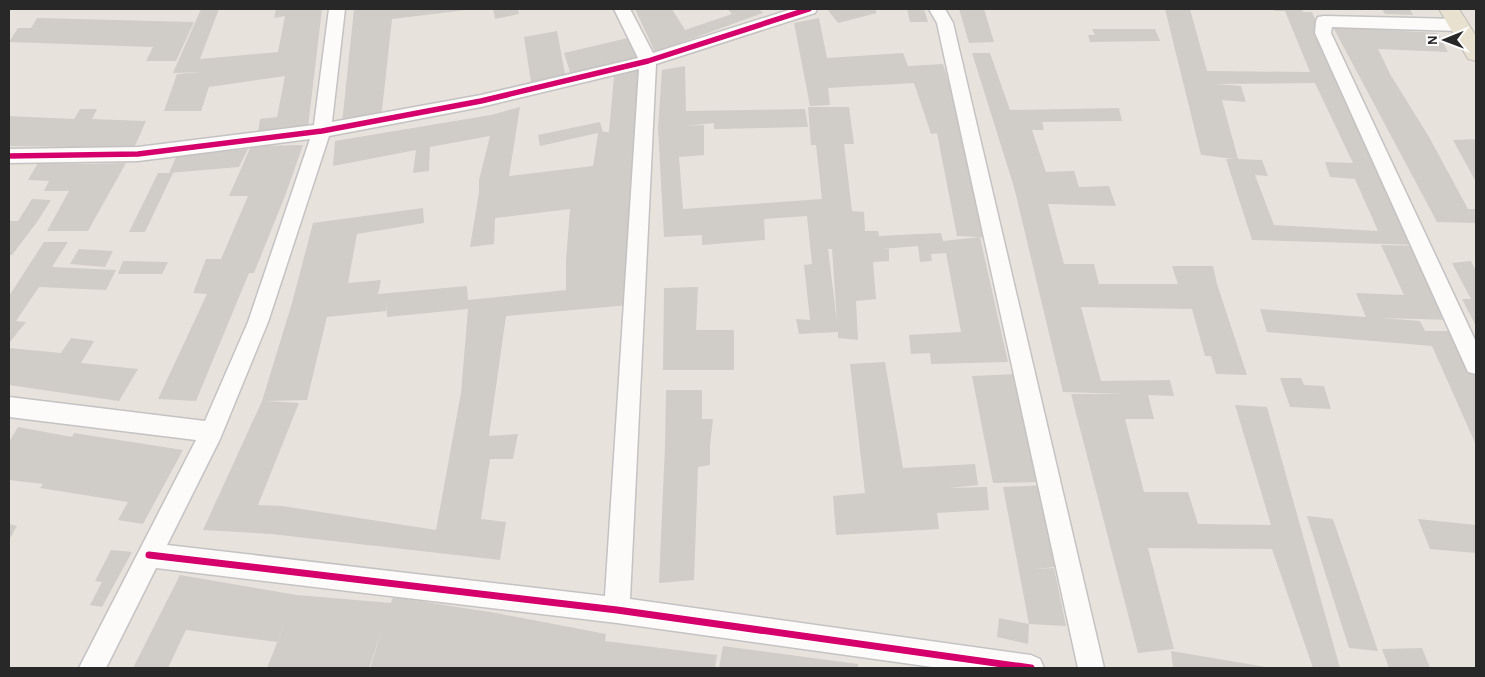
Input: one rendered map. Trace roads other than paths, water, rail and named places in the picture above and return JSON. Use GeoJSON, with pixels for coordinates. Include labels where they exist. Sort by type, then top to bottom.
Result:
{"type":"FeatureCollection","features":[{"type":"Feature","properties":{"kind":"main road"},"geometry":{"type":"LineString","coordinates":[[1454,17],[1475,51]]}},
{"type":"Feature","properties":{"kind":"street"},"geometry":{"type":"LineString","coordinates":[[92,668],[212,432],[258,322],[322,131],[337,9]]}},
{"type":"Feature","properties":{"kind":"street"},"geometry":{"type":"LineString","coordinates":[[618,610],[648,61],[622,9]]}},
{"type":"Feature","properties":{"kind":"street"},"geometry":{"type":"LineString","coordinates":[[9,156],[138,154],[322,131],[482,101],[648,61],[809,9]]}},
{"type":"Feature","properties":{"kind":"street"},"geometry":{"type":"LineString","coordinates":[[937,9],[948,33],[1091,668]]}},
{"type":"Feature","properties":{"kind":"street"},"geometry":{"type":"LineString","coordinates":[[1454,17],[1324,21],[1323,33],[1476,365]]}},
{"type":"Feature","properties":{"kind":"street"},"geometry":{"type":"LineString","coordinates":[[9,407],[212,432]]}},
{"type":"Feature","properties":{"kind":"street"},"geometry":{"type":"LineString","coordinates":[[149,555],[618,610],[1031,668]]}}]}
